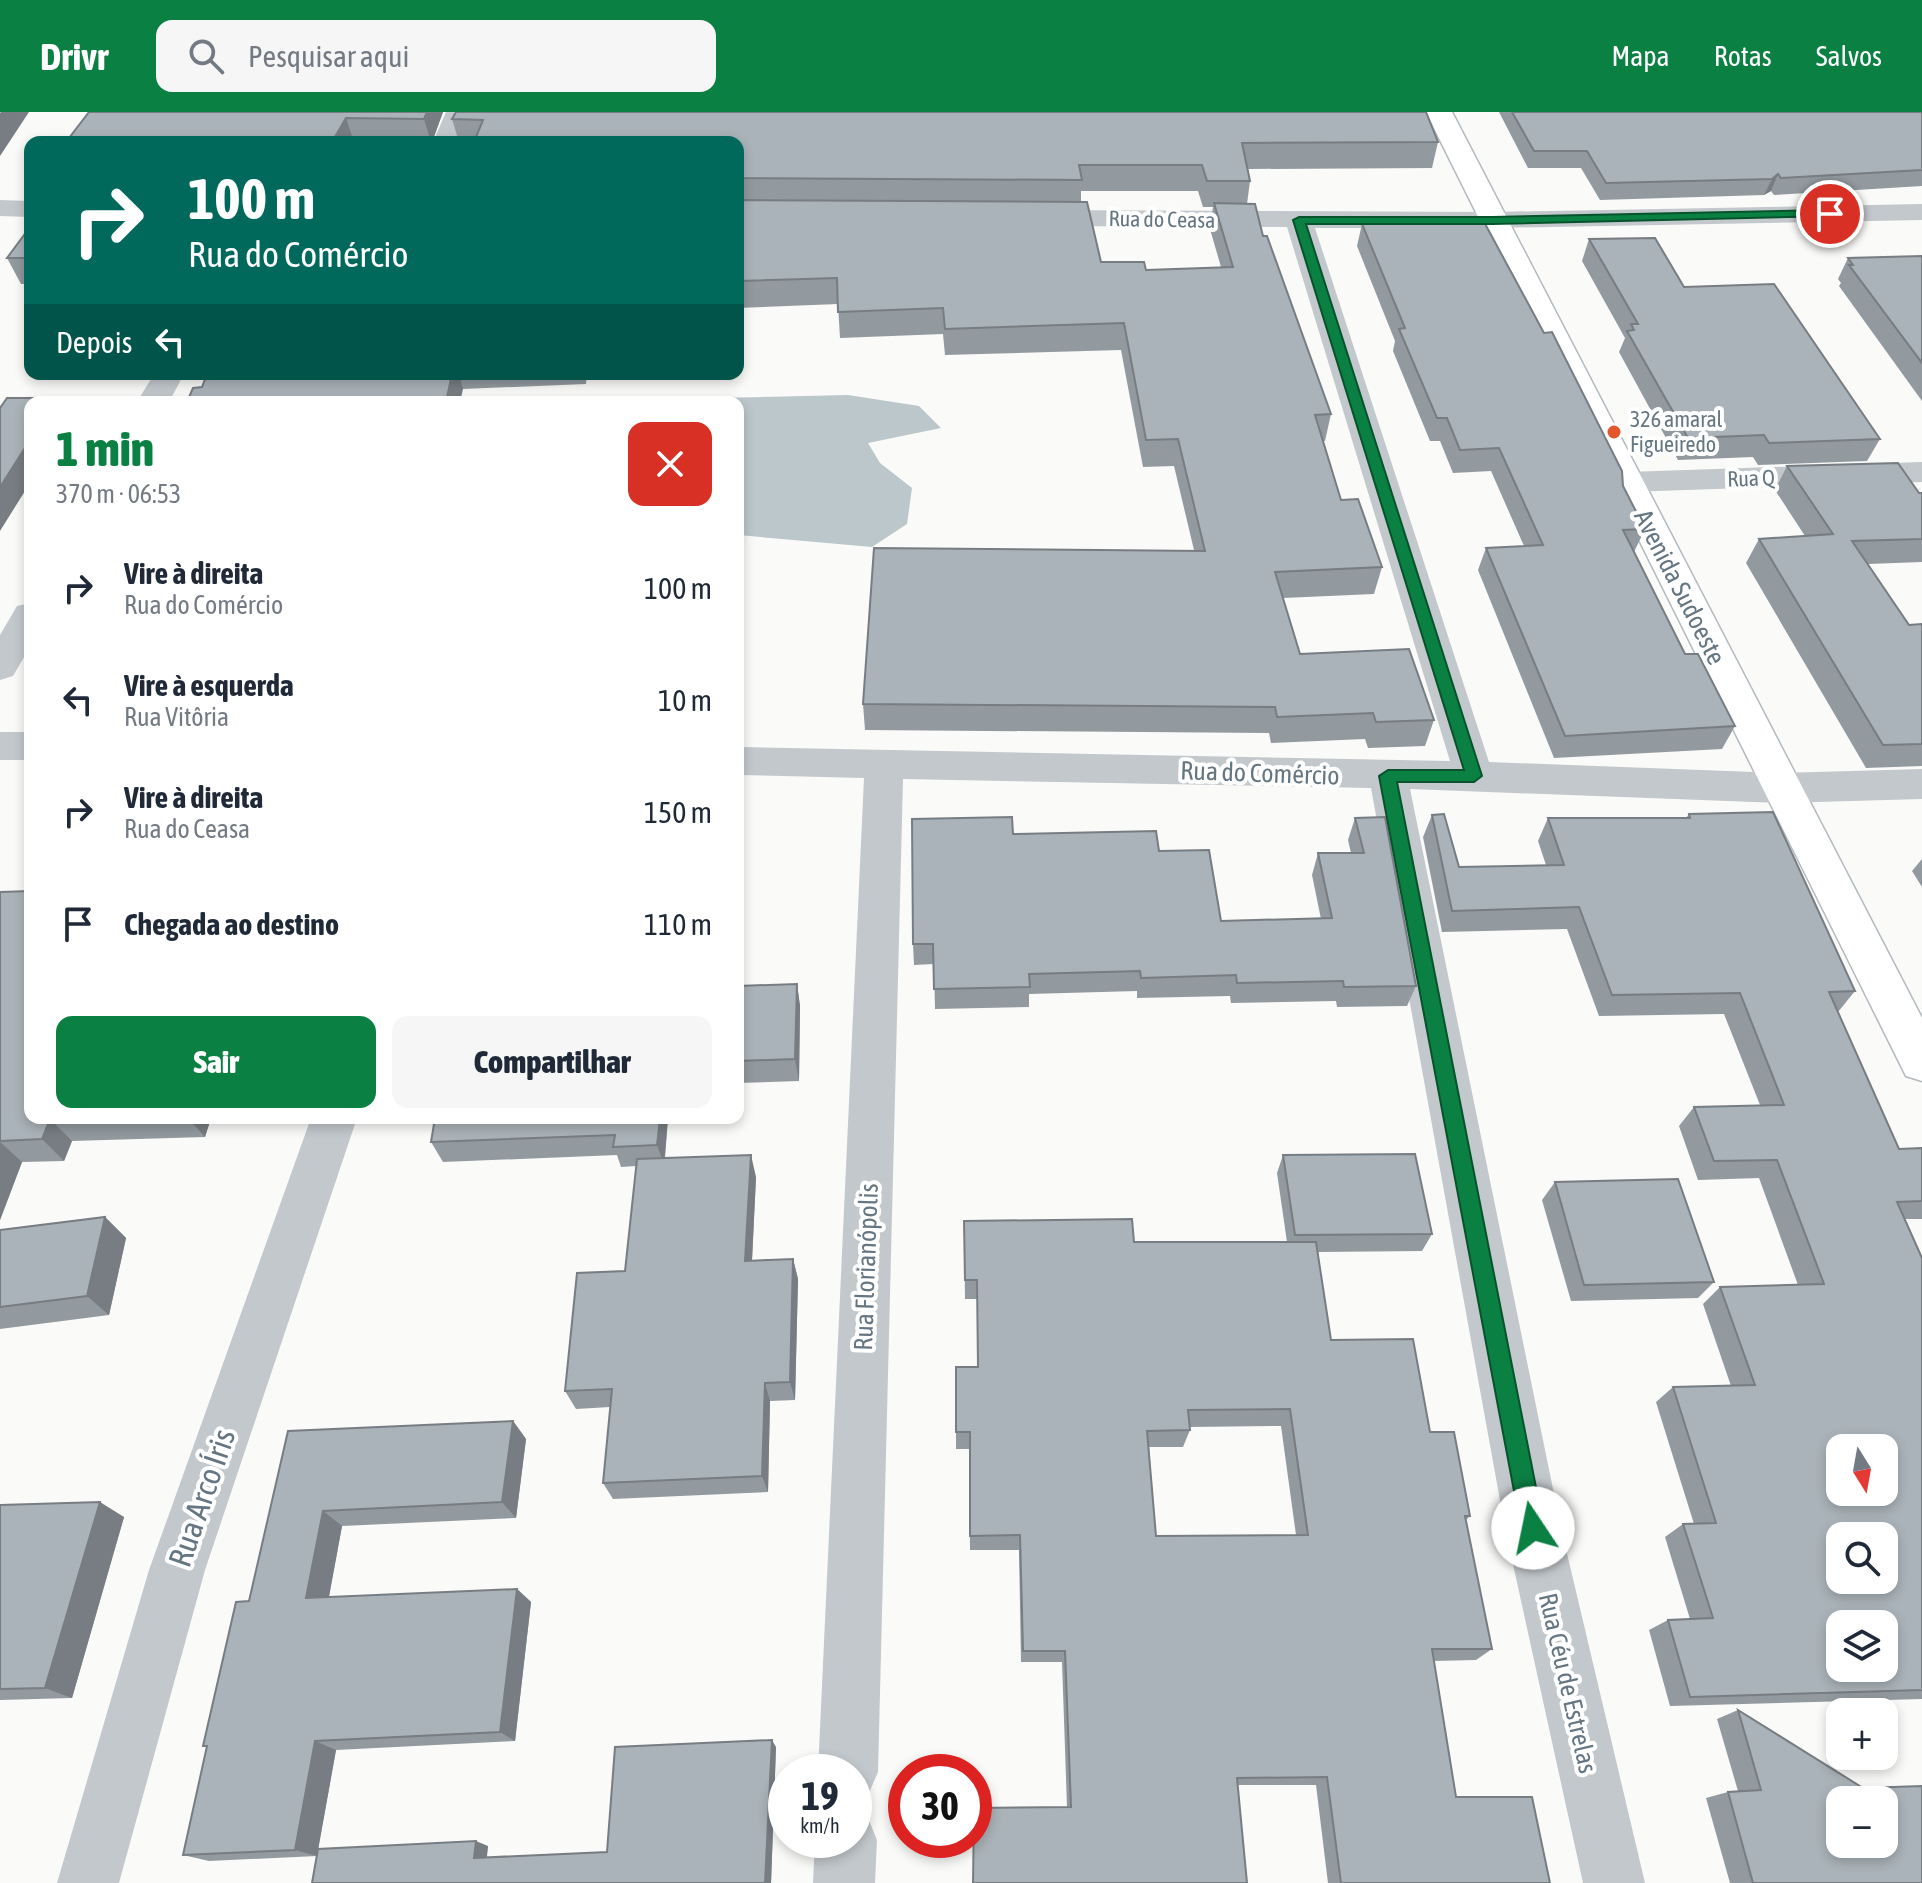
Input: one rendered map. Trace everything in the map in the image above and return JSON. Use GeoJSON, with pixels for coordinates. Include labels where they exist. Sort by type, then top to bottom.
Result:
{"type":"FeatureCollection","features":[{"type":"Feature","properties":{"kind":"street"},"geometry":{"type":"LineString","coordinates":[[449,136],[459,112]]}},
{"type":"Feature","properties":{"kind":"street","name":"Avenida Sudoeste"},"geometry":{"type":"LineString","coordinates":[[1439,112],[1922,1062]]}},
{"type":"Feature","properties":{"kind":"street"},"geometry":{"type":"LineString","coordinates":[[0,208],[24,209]]}},
{"type":"Feature","properties":{"kind":"street","name":"Rua do Ceasa"},"geometry":{"type":"LineString","coordinates":[[1002,218],[1492,220],[1922,212]]}},
{"type":"Feature","properties":{"kind":"street"},"geometry":{"type":"LineString","coordinates":[[1299,220],[1474,776]]}},
{"type":"Feature","properties":{"kind":"street","name":"Rua Q"},"geometry":{"type":"LineString","coordinates":[[1628,482],[1922,472]]}},
{"type":"Feature","properties":{"kind":"street"},"geometry":{"type":"LineString","coordinates":[[0,667],[24,625]]}},
{"type":"Feature","properties":{"kind":"street"},"geometry":{"type":"LineString","coordinates":[[0,746],[24,746]]}},
{"type":"Feature","properties":{"kind":"street","name":"Rua do Comércio"},"geometry":{"type":"LineString","coordinates":[[744,761],[1474,776],[1781,788],[1922,784]]}},
{"type":"Feature","properties":{"kind":"street","name":"Rua Florianópolis"},"geometry":{"type":"LineString","coordinates":[[849,1754],[884,763]]}},
{"type":"Feature","properties":{"kind":"street","name":"Rua Céu de Estrelas"},"geometry":{"type":"LineString","coordinates":[[1388,776],[1533,1528],[1614,1883]]}},
{"type":"Feature","properties":{"kind":"street","name":"Rua Arco Íris"},"geometry":{"type":"LineString","coordinates":[[88,1883],[177,1570],[332,1124]]}},
{"type":"Feature","properties":{"kind":"street"},"geometry":{"type":"LineString","coordinates":[[844,1883],[845,1858]]}},
{"type":"Feature","properties":{"kind":"shaded area"},"geometry":{"type":"Polygon","coordinates":[[[848,395],[919,406],[941,428],[868,443],[880,463],[912,488],[907,524],[872,547],[744,536],[744,397],[848,395]]]}},
{"type":"Feature","properties":{"kind":"building"},"geometry":{"type":"Polygon","coordinates":[[[89,112],[427,112],[424,119],[346,118],[336,136],[71,136],[89,112]]]}},
{"type":"Feature","properties":{"kind":"building"},"geometry":{"type":"Polygon","coordinates":[[[456,112],[1426,112],[1438,142],[1242,143],[1250,181],[1207,181],[1202,165],[1079,165],[1082,180],[744,178],[744,136],[476,136],[483,120],[452,119],[456,112]]]}},
{"type":"Feature","properties":{"kind":"building"},"geometry":{"type":"Polygon","coordinates":[[[1512,112],[1922,112],[1922,170],[1781,178],[1778,174],[1772,179],[1606,183],[1587,151],[1534,151],[1512,112]]]}},
{"type":"Feature","properties":{"kind":"building"},"geometry":{"type":"Polygon","coordinates":[[[744,200],[1087,202],[1101,262],[1144,262],[1146,270],[1233,267],[1214,203],[1255,204],[1263,236],[1267,236],[1331,414],[1315,415],[1341,500],[1358,499],[1382,567],[1275,572],[1300,654],[1409,649],[1434,720],[1376,722],[1373,713],[1277,717],[1275,707],[863,704],[874,548],[1205,551],[1178,439],[1146,440],[1124,323],[945,329],[943,308],[838,312],[837,278],[744,281],[744,200]]]}},
{"type":"Feature","properties":{"kind":"building"},"geometry":{"type":"Polygon","coordinates":[[[1483,220],[1544,333],[1552,332],[1622,471],[1623,486],[1645,529],[1623,530],[1685,654],[1698,654],[1735,726],[1565,736],[1486,548],[1543,545],[1499,448],[1460,450],[1447,418],[1437,418],[1399,329],[1405,328],[1362,224],[1483,220]]]}},
{"type":"Feature","properties":{"kind":"building"},"geometry":{"type":"Polygon","coordinates":[[[24,235],[24,258],[7,258],[24,235]]]}},
{"type":"Feature","properties":{"kind":"building"},"geometry":{"type":"Polygon","coordinates":[[[1655,238],[1684,287],[1774,284],[1880,439],[1769,443],[1764,435],[1688,438],[1627,331],[1634,330],[1631,324],[1638,324],[1589,239],[1655,238]]]}},
{"type":"Feature","properties":{"kind":"building"},"geometry":{"type":"Polygon","coordinates":[[[1922,256],[1922,363],[1849,265],[1853,265],[1848,258],[1922,256]]]}},
{"type":"Feature","properties":{"kind":"building"},"geometry":{"type":"Polygon","coordinates":[[[205,380],[451,380],[447,396],[190,396],[193,388],[202,387],[205,380]]]}},
{"type":"Feature","properties":{"kind":"building"},"geometry":{"type":"Polygon","coordinates":[[[7,398],[24,398],[24,449],[0,487],[0,408],[7,398]]]}},
{"type":"Feature","properties":{"kind":"building"},"geometry":{"type":"Polygon","coordinates":[[[1898,463],[1922,493],[1922,539],[1852,541],[1909,625],[1922,624],[1922,744],[1883,745],[1759,539],[1833,534],[1787,466],[1898,463]]]}},
{"type":"Feature","properties":{"kind":"building"},"geometry":{"type":"Polygon","coordinates":[[[1773,812],[1855,991],[1829,992],[1899,1149],[1922,1148],[1922,1201],[1897,1202],[1922,1258],[1922,1690],[1690,1697],[1668,1620],[1713,1618],[1683,1524],[1716,1523],[1673,1387],[1755,1385],[1720,1287],[1824,1284],[1777,1160],[1714,1161],[1694,1107],[1784,1105],[1740,993],[1612,995],[1579,907],[1452,911],[1432,815],[1444,814],[1459,867],[1564,865],[1548,818],[1690,818],[1689,814],[1773,812]]]}},
{"type":"Feature","properties":{"kind":"building"},"geometry":{"type":"Polygon","coordinates":[[[1012,817],[1013,834],[1156,831],[1159,851],[1209,850],[1221,921],[1332,918],[1318,853],[1364,853],[1355,818],[1385,817],[1416,986],[1344,987],[1343,981],[1237,983],[1236,975],[1141,978],[1140,971],[1029,974],[1030,987],[934,989],[933,944],[913,944],[912,819],[1012,817]]]}},
{"type":"Feature","properties":{"kind":"building"},"geometry":{"type":"Polygon","coordinates":[[[24,891],[24,1124],[48,1124],[42,1139],[0,1141],[0,892],[24,891]]]}},
{"type":"Feature","properties":{"kind":"building"},"geometry":{"type":"Polygon","coordinates":[[[797,984],[795,1059],[744,1061],[744,986],[797,984]]]}},
{"type":"Feature","properties":{"kind":"building"},"geometry":{"type":"Polygon","coordinates":[[[434,1124],[659,1124],[657,1145],[613,1147],[615,1135],[431,1142],[434,1124]]]}},
{"type":"Feature","properties":{"kind":"building"},"geometry":{"type":"Polygon","coordinates":[[[1415,1154],[1432,1234],[1295,1235],[1283,1155],[1415,1154]]]}},
{"type":"Feature","properties":{"kind":"building"},"geometry":{"type":"Polygon","coordinates":[[[751,1155],[745,1261],[793,1259],[790,1382],[765,1383],[762,1476],[603,1483],[612,1389],[565,1391],[577,1273],[625,1271],[637,1159],[751,1155]]]}},
{"type":"Feature","properties":{"kind":"building"},"geometry":{"type":"Polygon","coordinates":[[[1678,1179],[1714,1282],[1584,1285],[1555,1182],[1678,1179]]]}},
{"type":"Feature","properties":{"kind":"building"},"geometry":{"type":"Polygon","coordinates":[[[105,1217],[87,1296],[0,1307],[0,1230],[105,1217]]]}},
{"type":"Feature","properties":{"kind":"building"},"geometry":{"type":"Polygon","coordinates":[[[1132,1219],[1134,1242],[1316,1242],[1331,1340],[1413,1339],[1430,1432],[1454,1432],[1470,1516],[1465,1516],[1492,1649],[1432,1649],[1456,1797],[1532,1797],[1550,1883],[1341,1883],[1327,1777],[1237,1778],[1247,1883],[973,1883],[973,1858],[992,1858],[992,1808],[1071,1807],[1065,1651],[1023,1651],[1020,1535],[970,1536],[970,1432],[956,1432],[956,1367],[978,1367],[977,1280],[965,1280],[964,1221],[1132,1219]],[[1290,1409],[1188,1410],[1190,1430],[1147,1431],[1156,1536],[1308,1535],[1290,1409]]]}},
{"type":"Feature","properties":{"kind":"building"},"geometry":{"type":"Polygon","coordinates":[[[513,1421],[502,1502],[323,1511],[306,1598],[517,1589],[500,1732],[315,1741],[295,1850],[183,1855],[207,1746],[203,1746],[236,1602],[249,1601],[288,1431],[513,1421]]]}},
{"type":"Feature","properties":{"kind":"building"},"geometry":{"type":"Polygon","coordinates":[[[100,1502],[45,1688],[0,1689],[0,1505],[100,1502]]]}},
{"type":"Feature","properties":{"kind":"building"},"geometry":{"type":"Polygon","coordinates":[[[1738,1710],[1826,1765],[1826,1770],[1834,1770],[1860,1786],[1826,1786],[1826,1858],[1898,1858],[1898,1787],[1922,1786],[1922,1883],[1753,1883],[1728,1792],[1761,1790],[1738,1710]]]}},
{"type":"Feature","properties":{"kind":"building"},"geometry":{"type":"Polygon","coordinates":[[[772,1740],[771,1754],[768,1754],[765,1883],[312,1883],[318,1849],[476,1841],[474,1858],[607,1852],[615,1747],[772,1740]]]}},
{"type":"Feature","properties":{"kind":"place","name":"326 amaral Figueiredo"},"geometry":{"type":"Point","coordinates":[1614,432]}},
{"type":"Feature","properties":{"kind":"route"},"geometry":{"type":"LineString","coordinates":[[1533,1528],[1388,776],[1474,776],[1299,220],[1830,214]]}}]}
